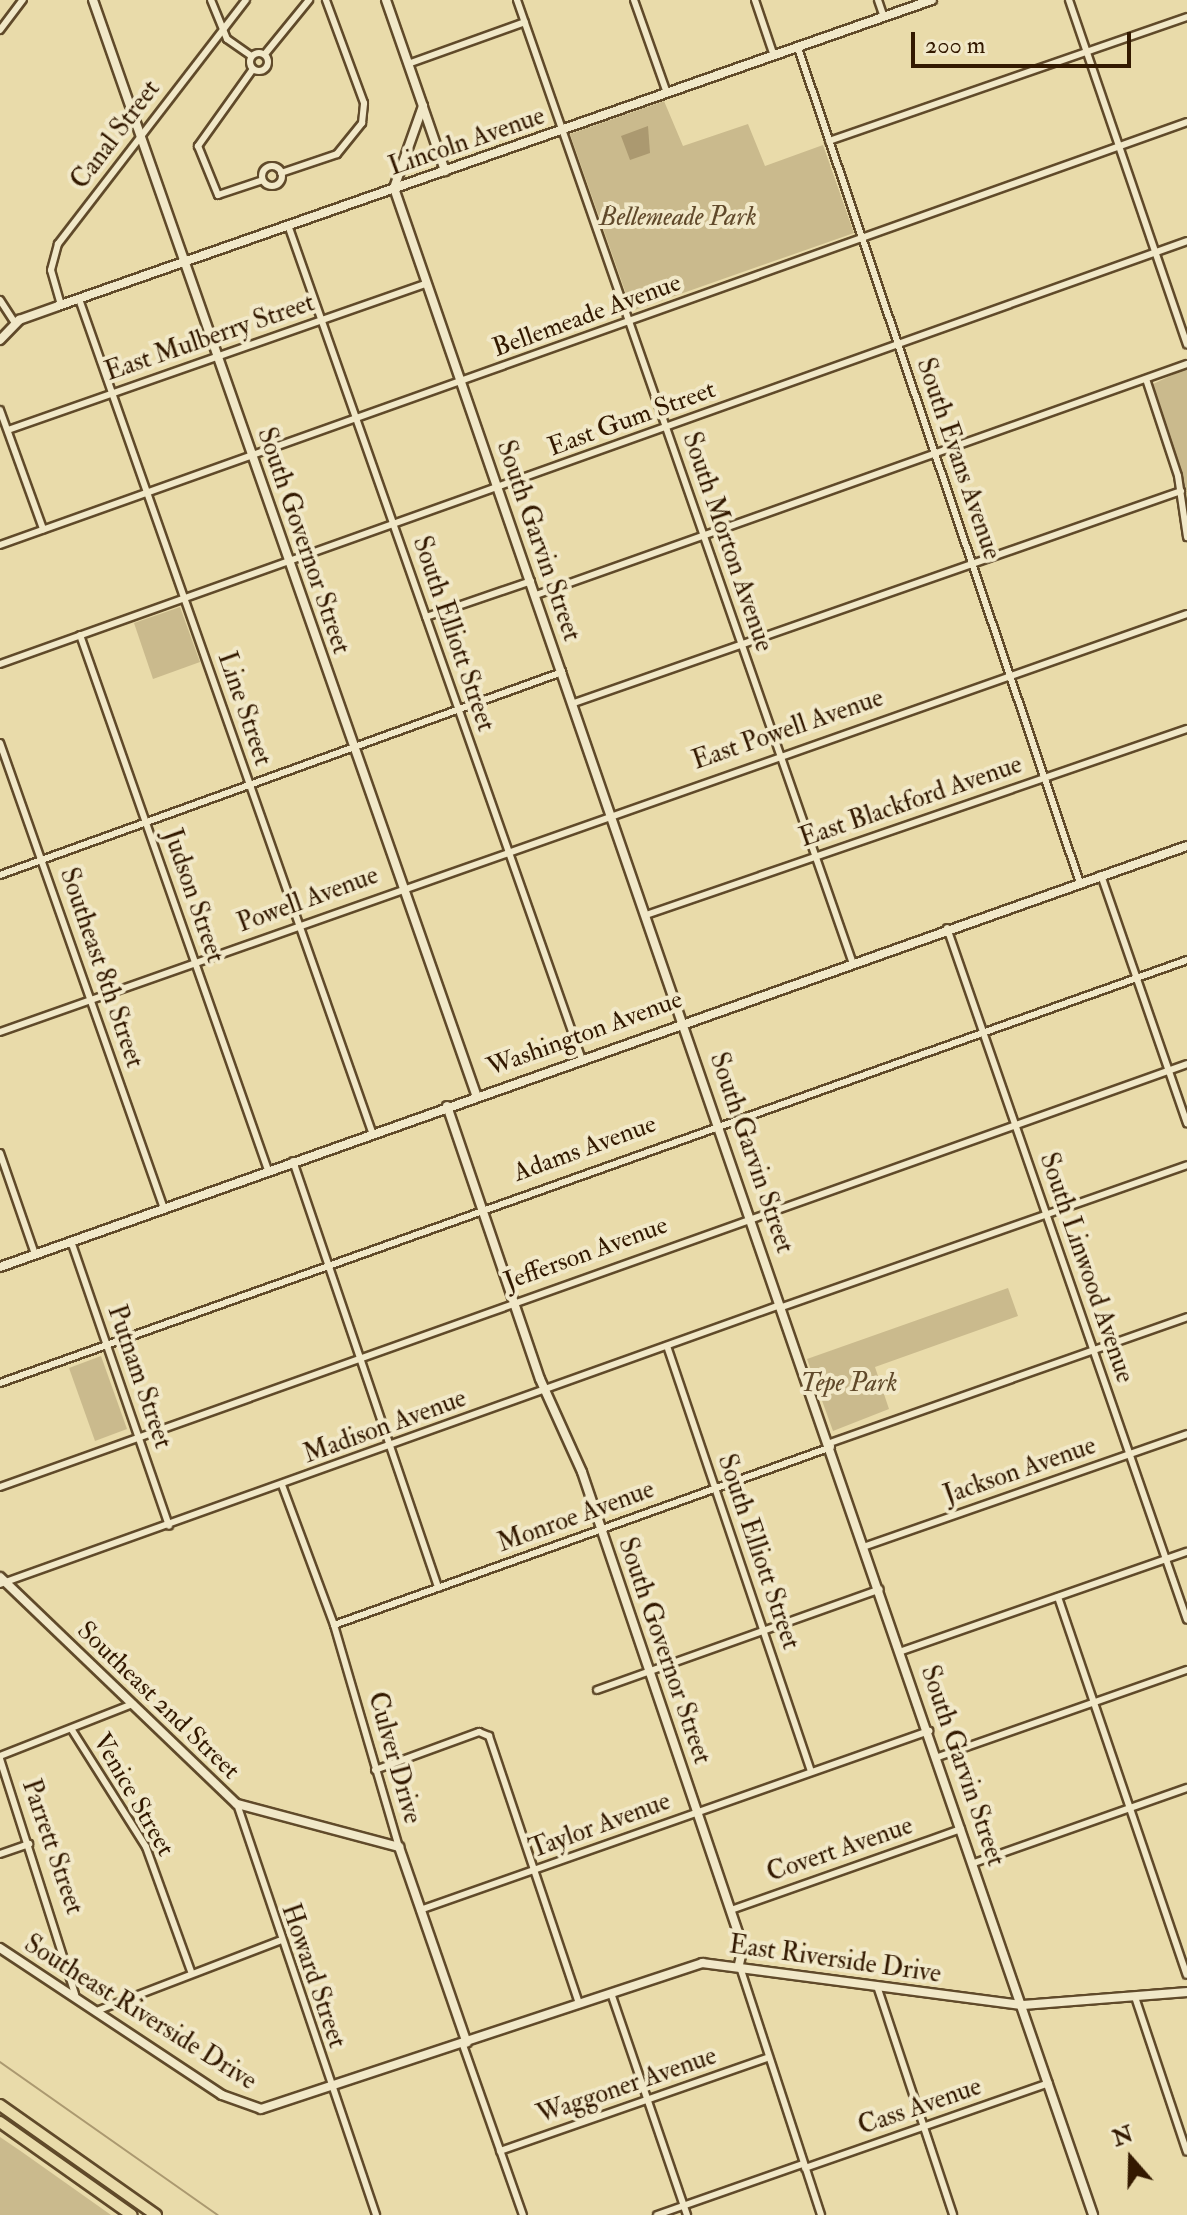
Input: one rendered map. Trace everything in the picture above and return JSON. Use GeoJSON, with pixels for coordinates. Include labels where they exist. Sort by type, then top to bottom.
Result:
{"type":"FeatureCollection","features":[{"type":"Feature","properties":{"kind":"highway"},"geometry":{"type":"LineString","coordinates":[[0,2105],[156,2215]]}},
{"type":"Feature","properties":{"kind":"highway"},"geometry":{"type":"LineString","coordinates":[[0,2122],[132,2215]]}},
{"type":"Feature","properties":{"kind":"street"},"geometry":{"type":"LineString","coordinates":[[0,30],[23,0]]}},
{"type":"Feature","properties":{"kind":"street","name":"South Governor Street"},"geometry":{"type":"LineString","coordinates":[[93,0],[476,1094]]}},
{"type":"Feature","properties":{"kind":"street"},"geometry":{"type":"LineString","coordinates":[[211,0],[222,29],[251,56],[253,69],[198,146],[218,195],[263,180],[275,186],[281,173]]}},
{"type":"Feature","properties":{"kind":"street","name":"Canal Street"},"geometry":{"type":"LineString","coordinates":[[61,305],[51,270],[58,244],[246,0]]}},
{"type":"Feature","properties":{"kind":"street"},"geometry":{"type":"LineString","coordinates":[[251,56],[265,54],[309,0]]}},
{"type":"Feature","properties":{"kind":"street"},"geometry":{"type":"LineString","coordinates":[[263,180],[268,167],[281,173],[337,154],[362,123],[364,103],[326,0]]}},
{"type":"Feature","properties":{"kind":"street"},"geometry":{"type":"LineString","coordinates":[[386,0],[445,171]]}},
{"type":"Feature","properties":{"kind":"street","name":"South Morton Avenue"},"geometry":{"type":"LineString","coordinates":[[517,0],[852,961]]}},
{"type":"Feature","properties":{"kind":"street"},"geometry":{"type":"LineString","coordinates":[[634,0],[667,93]]}},
{"type":"Feature","properties":{"kind":"street"},"geometry":{"type":"LineString","coordinates":[[755,0],[774,56]]}},
{"type":"Feature","properties":{"kind":"street"},"geometry":{"type":"LineString","coordinates":[[878,0],[884,17]]}},
{"type":"Feature","properties":{"kind":"street","name":"Lincoln Avenue"},"geometry":{"type":"LineString","coordinates":[[15,323],[932,0]]}},
{"type":"Feature","properties":{"kind":"street"},"geometry":{"type":"LineString","coordinates":[[1069,0],[1187,344]]}},
{"type":"Feature","properties":{"kind":"street"},"geometry":{"type":"LineString","coordinates":[[829,141],[1187,17]]}},
{"type":"Feature","properties":{"kind":"street"},"geometry":{"type":"LineString","coordinates":[[408,64],[525,22]]}},
{"type":"Feature","properties":{"kind":"street","name":"South Evans Avenue"},"geometry":{"type":"LineString","coordinates":[[798,48],[1080,883]]}},
{"type":"Feature","properties":{"kind":"street"},"geometry":{"type":"LineString","coordinates":[[253,69],[267,67],[265,54]]}},
{"type":"Feature","properties":{"kind":"street"},"geometry":{"type":"LineString","coordinates":[[394,188],[423,106]]}},
{"type":"Feature","properties":{"kind":"street","name":"Bellemeade Avenue"},"geometry":{"type":"LineString","coordinates":[[0,545],[1187,122]]}},
{"type":"Feature","properties":{"kind":"street","name":"South Garvin Street"},"geometry":{"type":"LineString","coordinates":[[394,188],[649,914],[1093,2215]]}},
{"type":"Feature","properties":{"kind":"street","name":"South Elliott Street"},"geometry":{"type":"LineString","coordinates":[[288,225],[581,1057]]}},
{"type":"Feature","properties":{"kind":"street","name":"East Gum Street"},"geometry":{"type":"LineString","coordinates":[[0,664],[1187,241]]}},
{"type":"Feature","properties":{"kind":"street","name":"East Mulberry Street"},"geometry":{"type":"LineString","coordinates":[[8,430],[426,284]]}},
{"type":"Feature","properties":{"kind":"street","name":"Line Street"},"geometry":{"type":"LineString","coordinates":[[79,299],[372,1132]]}},
{"type":"Feature","properties":{"kind":"street"},"geometry":{"type":"LineString","coordinates":[[0,300],[15,323],[0,340]]}},
{"type":"Feature","properties":{"kind":"street"},"geometry":{"type":"LineString","coordinates":[[536,595],[1187,364]]}},
{"type":"Feature","properties":{"kind":"street"},"geometry":{"type":"LineString","coordinates":[[1146,379],[1181,491],[1187,537]]}},
{"type":"Feature","properties":{"kind":"street"},"geometry":{"type":"LineString","coordinates":[[0,410],[43,529]]}},
{"type":"Feature","properties":{"kind":"street"},"geometry":{"type":"LineString","coordinates":[[574,703],[1181,491]]}},
{"type":"Feature","properties":{"kind":"street"},"geometry":{"type":"LineString","coordinates":[[426,617],[531,581]]}},
{"type":"Feature","properties":{"kind":"street","name":"East Powell Avenue"},"geometry":{"type":"LineString","coordinates":[[404,888],[1187,614]]}},
{"type":"Feature","properties":{"kind":"street","name":"Judson Street"},"geometry":{"type":"LineString","coordinates":[[80,635],[268,1170]]}},
{"type":"Feature","properties":{"kind":"street"},"geometry":{"type":"LineString","coordinates":[[0,875],[562,672]]}},
{"type":"Feature","properties":{"kind":"street","name":"East Blackford Avenue"},"geometry":{"type":"LineString","coordinates":[[649,914],[1187,729]]}},
{"type":"Feature","properties":{"kind":"street","name":"Southeast 8th Street"},"geometry":{"type":"LineString","coordinates":[[0,743],[163,1207]]}},
{"type":"Feature","properties":{"kind":"street"},"geometry":{"type":"LineString","coordinates":[[0,762],[9,770]]}},
{"type":"Feature","properties":{"kind":"street","name":"Washington Avenue"},"geometry":{"type":"LineString","coordinates":[[0,1267],[684,1019],[1187,846]]}},
{"type":"Feature","properties":{"kind":"street"},"geometry":{"type":"LineString","coordinates":[[1101,875],[1187,1124]]}},
{"type":"Feature","properties":{"kind":"street","name":"Powell Avenue"},"geometry":{"type":"LineString","coordinates":[[0,1032],[404,888]]}},
{"type":"Feature","properties":{"kind":"street","name":"South Linwood Avenue"},"geometry":{"type":"LineString","coordinates":[[947,928],[1187,1620]]}},
{"type":"Feature","properties":{"kind":"street","name":"Adams Avenue"},"geometry":{"type":"LineString","coordinates":[[0,1383],[719,1122],[1187,960]]}},
{"type":"Feature","properties":{"kind":"street","name":"Jefferson Avenue"},"geometry":{"type":"LineString","coordinates":[[0,1487],[750,1215],[1187,1064]]}},
{"type":"Feature","properties":{"kind":"street","name":"South Governor Street"},"geometry":{"type":"LineString","coordinates":[[447,1106],[514,1301],[601,1530],[731,1910],[743,1947],[739,1964],[767,2058],[821,2215]]}},
{"type":"Feature","properties":{"kind":"street"},"geometry":{"type":"LineString","coordinates":[[0,1155],[35,1254]]}},
{"type":"Feature","properties":{"kind":"street"},"geometry":{"type":"LineString","coordinates":[[293,1161],[438,1588]]}},
{"type":"Feature","properties":{"kind":"street","name":"Madison Avenue"},"geometry":{"type":"LineString","coordinates":[[2,1581],[169,1526],[667,1346],[1187,1165]]}},
{"type":"Feature","properties":{"kind":"street","name":"Putnam Street"},"geometry":{"type":"LineString","coordinates":[[71,1241],[169,1526]]}},
{"type":"Feature","properties":{"kind":"street","name":"Monroe Avenue"},"geometry":{"type":"LineString","coordinates":[[334,1625],[1187,1317]]}},
{"type":"Feature","properties":{"kind":"street","name":"South Elliott Street"},"geometry":{"type":"LineString","coordinates":[[667,1346],[811,1771]]}},
{"type":"Feature","properties":{"kind":"street","name":"Jackson Avenue"},"geometry":{"type":"LineString","coordinates":[[866,1546],[1187,1434]]}},
{"type":"Feature","properties":{"kind":"street","name":"Culver Drive"},"geometry":{"type":"LineString","coordinates":[[282,1485],[334,1625],[399,1847],[523,2215]]}},
{"type":"Feature","properties":{"kind":"street"},"geometry":{"type":"LineString","coordinates":[[902,1651],[1187,1552]]}},
{"type":"Feature","properties":{"kind":"street","name":"Southeast 2nd Street"},"geometry":{"type":"LineString","coordinates":[[2,1581],[237,1804],[399,1847]]}},
{"type":"Feature","properties":{"kind":"street"},"geometry":{"type":"LineString","coordinates":[[597,1690],[880,1588]]}},
{"type":"Feature","properties":{"kind":"street"},"geometry":{"type":"LineString","coordinates":[[1058,1597],[1187,1975]]}},
{"type":"Feature","properties":{"kind":"street"},"geometry":{"type":"LineString","coordinates":[[938,1757],[1187,1670]]}},
{"type":"Feature","properties":{"kind":"street"},"geometry":{"type":"LineString","coordinates":[[0,1757],[133,1704]]}},
{"type":"Feature","properties":{"kind":"street","name":"Venice Street"},"geometry":{"type":"LineString","coordinates":[[72,1730],[146,1847],[191,1971]]}},
{"type":"Feature","properties":{"kind":"street","name":"Taylor Avenue"},"geometry":{"type":"LineString","coordinates":[[420,1910],[929,1731]]}},
{"type":"Feature","properties":{"kind":"street"},"geometry":{"type":"LineString","coordinates":[[375,1770],[476,1733],[489,1736],[579,2004]]}},
{"type":"Feature","properties":{"kind":"street","name":"Parrett Street"},"geometry":{"type":"LineString","coordinates":[[0,1757],[75,1994]]}},
{"type":"Feature","properties":{"kind":"street"},"geometry":{"type":"LineString","coordinates":[[974,1863],[1187,1788]]}},
{"type":"Feature","properties":{"kind":"street","name":"Howard Street"},"geometry":{"type":"LineString","coordinates":[[237,1804],[279,1941],[376,2215]]}},
{"type":"Feature","properties":{"kind":"street","name":"Covert Avenue"},"geometry":{"type":"LineString","coordinates":[[731,1910],[962,1828]]}},
{"type":"Feature","properties":{"kind":"street"},"geometry":{"type":"LineString","coordinates":[[0,1854],[29,1844]]}},
{"type":"Feature","properties":{"kind":"street"},"geometry":{"type":"LineString","coordinates":[[99,2010],[191,1971],[279,1941]]}},
{"type":"Feature","properties":{"kind":"street","name":"Southeast Riverside Drive"},"geometry":{"type":"LineString","coordinates":[[0,1948],[75,1994],[222,2095],[261,2109]]}},
{"type":"Feature","properties":{"kind":"street","name":"East Riverside Drive"},"geometry":{"type":"LineString","coordinates":[[261,2109],[332,2091],[702,1963],[739,1964],[1023,2005],[1187,1992]]}},
{"type":"Feature","properties":{"kind":"street"},"geometry":{"type":"LineString","coordinates":[[877,1986],[953,2215]]}},
{"type":"Feature","properties":{"kind":"street"},"geometry":{"type":"LineString","coordinates":[[611,1993],[687,2215]]}},
{"type":"Feature","properties":{"kind":"street"},"geometry":{"type":"LineString","coordinates":[[1135,1997],[1187,2152]]}},
{"type":"Feature","properties":{"kind":"street","name":"Waggoner Avenue"},"geometry":{"type":"LineString","coordinates":[[500,2151],[767,2058]]}},
{"type":"Feature","properties":{"kind":"street","name":"Cass Avenue"},"geometry":{"type":"LineString","coordinates":[[657,2215],[1049,2083]]}},
{"type":"Feature","properties":{"kind":"green space","name":"Bellemeade Park"},"geometry":{"type":"Polygon","coordinates":[[[664,101],[683,146],[748,124],[765,166],[823,145],[854,233],[632,311],[570,134],[664,101]]]}},
{"type":"Feature","properties":{"kind":"green space"},"geometry":{"type":"Polygon","coordinates":[[[1187,368],[1187,531],[1185,489],[1151,385],[1187,368]]]}},
{"type":"Feature","properties":{"kind":"green space"},"geometry":{"type":"Polygon","coordinates":[[[180,607],[200,662],[153,679],[134,623],[180,607]]]}},
{"type":"Feature","properties":{"kind":"green space","name":"Tepe Park"},"geometry":{"type":"Polygon","coordinates":[[[1008,1288],[1018,1316],[875,1367],[889,1409],[833,1431],[807,1359],[1008,1288]]]}},
{"type":"Feature","properties":{"kind":"green space"},"geometry":{"type":"Polygon","coordinates":[[[101,1356],[127,1429],[95,1441],[69,1368],[101,1356]]]}},
{"type":"Feature","properties":{"kind":"green space"},"geometry":{"type":"Polygon","coordinates":[[[0,2137],[22,2152],[111,2215],[0,2215],[0,2137]]]}},
{"type":"Feature","properties":{"kind":"shaded area"},"geometry":{"type":"Polygon","coordinates":[[[648,126],[650,153],[630,160],[621,136],[648,126]]]}},
{"type":"Feature","properties":{"kind":"waterway"},"geometry":{"type":"LineString","coordinates":[[0,2062],[218,2215]]}}]}
